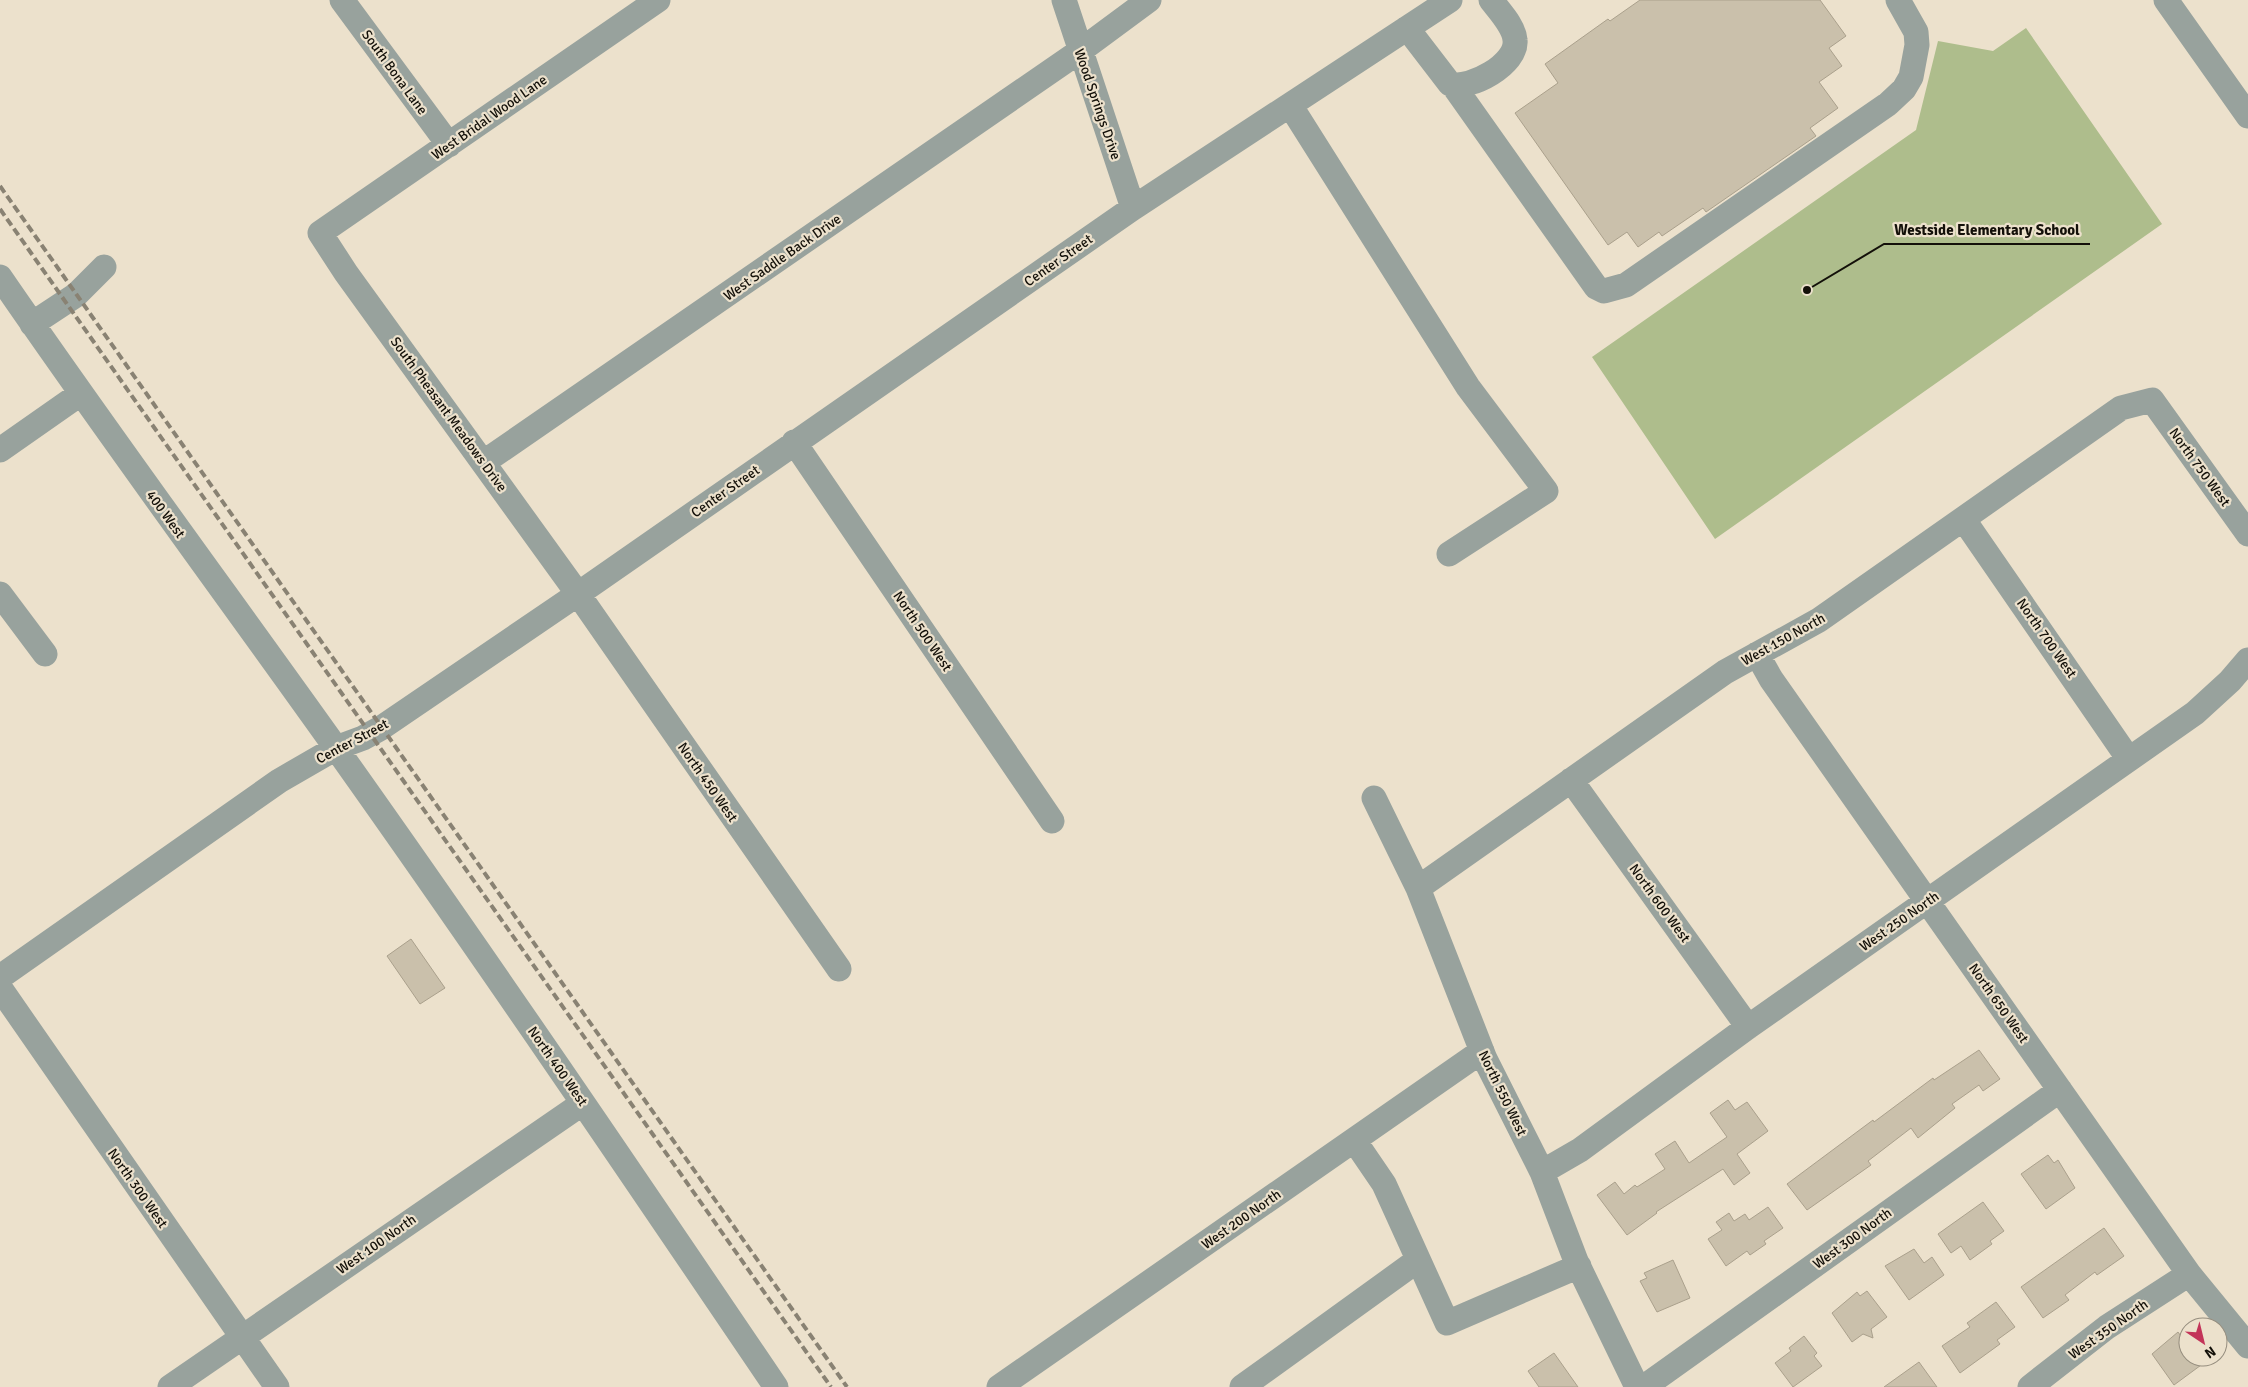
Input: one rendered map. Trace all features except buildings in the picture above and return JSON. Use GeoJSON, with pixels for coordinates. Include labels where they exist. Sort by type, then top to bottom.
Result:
{"type":"FeatureCollection","features":[{"type":"Feature","properties":{"kind":"street","name":"South Bona Lane"},"geometry":{"type":"LineString","coordinates":[[342,0],[449,145]]}},
{"type":"Feature","properties":{"kind":"street","name":"West Bridal Wood Lane"},"geometry":{"type":"LineString","coordinates":[[320,233],[658,0]]}},
{"type":"Feature","properties":{"kind":"street","name":"Wood Springs Drive"},"geometry":{"type":"LineString","coordinates":[[1064,0],[1133,208]]}},
{"type":"Feature","properties":{"kind":"street","name":"West Saddle Back Drive"},"geometry":{"type":"LineString","coordinates":[[484,462],[1080,51],[1149,0]]}},
{"type":"Feature","properties":{"kind":"street","name":"Center Street"},"geometry":{"type":"LineString","coordinates":[[0,977],[279,781],[336,748],[363,738],[381,728],[578,594],[1133,208],[1450,0]]}},
{"type":"Feature","properties":{"kind":"street"},"geometry":{"type":"LineString","coordinates":[[1407,28],[1450,84],[1468,85],[1479,81],[1506,61],[1514,50],[1515,41],[1512,30],[1491,0]]}},
{"type":"Feature","properties":{"kind":"street"},"geometry":{"type":"LineString","coordinates":[[1454,85],[1596,287],[1604,291],[1626,285],[1888,104],[1904,89],[1911,78],[1917,45],[1916,32],[1898,0]]}},
{"type":"Feature","properties":{"kind":"street"},"geometry":{"type":"LineString","coordinates":[[2166,0],[2248,116]]}},
{"type":"Feature","properties":{"kind":"street"},"geometry":{"type":"LineString","coordinates":[[1290,105],[1468,387],[1546,491],[1449,554]]}},
{"type":"Feature","properties":{"kind":"street","name":"South Pheasant Meadows Drive"},"geometry":{"type":"LineString","coordinates":[[320,233],[346,273],[578,594]]}},
{"type":"Feature","properties":{"kind":"street"},"geometry":{"type":"LineString","coordinates":[[32,324],[76,295],[104,267]]}},
{"type":"Feature","properties":{"kind":"street","name":"400 West"},"geometry":{"type":"LineString","coordinates":[[0,277],[80,394],[336,748]]}},
{"type":"Feature","properties":{"kind":"street"},"geometry":{"type":"LineString","coordinates":[[0,450],[80,394]]}},
{"type":"Feature","properties":{"kind":"street","name":"West 150 North"},"geometry":{"type":"LineString","coordinates":[[1418,888],[1725,672],[1819,620],[2121,408],[2152,400]]}},
{"type":"Feature","properties":{"kind":"street","name":"North 750 West"},"geometry":{"type":"LineString","coordinates":[[2152,400],[2248,534]]}},
{"type":"Feature","properties":{"kind":"street","name":"North 500 West"},"geometry":{"type":"LineString","coordinates":[[794,442],[1052,821]]}},
{"type":"Feature","properties":{"kind":"street","name":"North 700 West"},"geometry":{"type":"LineString","coordinates":[[1964,520],[2128,758]]}},
{"type":"Feature","properties":{"kind":"street"},"geometry":{"type":"LineString","coordinates":[[0,594],[45,654]]}},
{"type":"Feature","properties":{"kind":"street","name":"North 450 West"},"geometry":{"type":"LineString","coordinates":[[578,594],[839,969]]}},
{"type":"Feature","properties":{"kind":"street","name":"North 650 West"},"geometry":{"type":"LineString","coordinates":[[1756,654],[1771,679],[2189,1274],[2248,1346]]}},
{"type":"Feature","properties":{"kind":"street","name":"West 250 North"},"geometry":{"type":"LineString","coordinates":[[1542,1172],[1580,1150],[1748,1027],[2194,713],[2230,681],[2248,660]]}},
{"type":"Feature","properties":{"kind":"street","name":"North 400 West"},"geometry":{"type":"LineString","coordinates":[[336,748],[584,1103],[776,1387]]}},
{"type":"Feature","properties":{"kind":"street","name":"North 600 West"},"geometry":{"type":"LineString","coordinates":[[1570,780],[1748,1027]]}},
{"type":"Feature","properties":{"kind":"street","name":"North 550 West"},"geometry":{"type":"LineString","coordinates":[[1374,798],[1418,888],[1482,1051],[1542,1172],[1579,1266],[1637,1387]]}},
{"type":"Feature","properties":{"kind":"street","name":"North 300 West"},"geometry":{"type":"LineString","coordinates":[[0,988],[277,1387]]}},
{"type":"Feature","properties":{"kind":"street","name":"West 200 North"},"geometry":{"type":"LineString","coordinates":[[999,1387],[1482,1051]]}},
{"type":"Feature","properties":{"kind":"street","name":"West 300 North"},"geometry":{"type":"LineString","coordinates":[[1644,1387],[2060,1090]]}},
{"type":"Feature","properties":{"kind":"street","name":"West 100 North"},"geometry":{"type":"LineString","coordinates":[[170,1387],[584,1103]]}},
{"type":"Feature","properties":{"kind":"street"},"geometry":{"type":"LineString","coordinates":[[1354,1140],[1384,1184],[1447,1323],[1579,1266]]}},
{"type":"Feature","properties":{"kind":"street"},"geometry":{"type":"LineString","coordinates":[[1242,1387],[1418,1260]]}},
{"type":"Feature","properties":{"kind":"street","name":"West 350 North"},"geometry":{"type":"LineString","coordinates":[[2030,1387],[2107,1327],[2189,1274]]}},
{"type":"Feature","properties":{"kind":"green space"},"geometry":{"type":"Polygon","coordinates":[[[2026,28],[2162,224],[1715,539],[1592,357],[1916,130],[1938,41],[1993,51],[2026,28]]]}},
{"type":"Feature","properties":{"kind":"railway"},"geometry":{"type":"LineString","coordinates":[[0,186],[847,1387]]}},
{"type":"Feature","properties":{"kind":"railway"},"geometry":{"type":"LineString","coordinates":[[0,209],[831,1387]]}},
{"type":"Feature","properties":{"kind":"place","name":"Westside Elementary School"},"geometry":{"type":"Point","coordinates":[1807,290]}}]}
